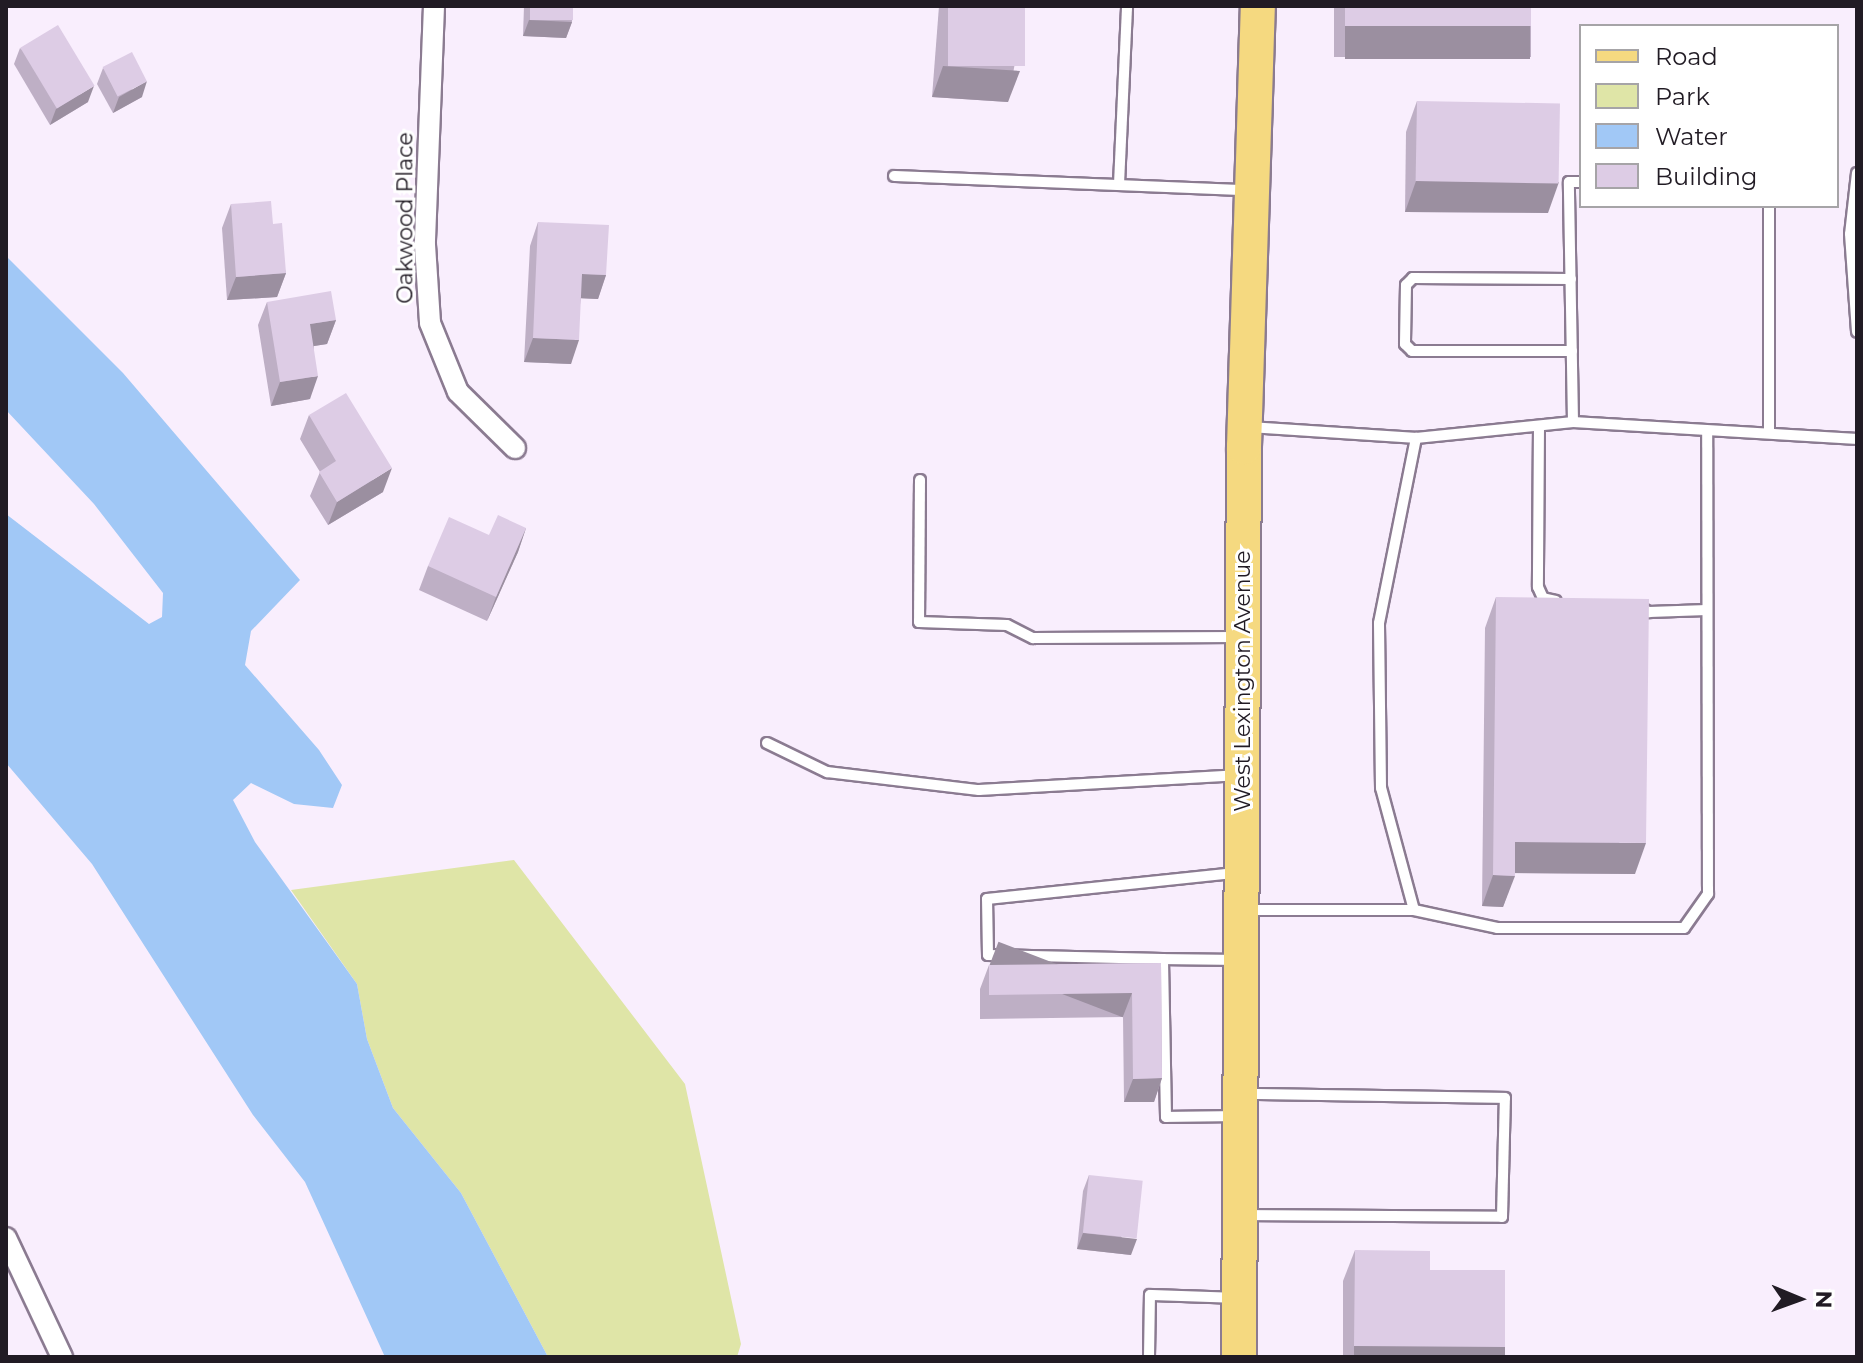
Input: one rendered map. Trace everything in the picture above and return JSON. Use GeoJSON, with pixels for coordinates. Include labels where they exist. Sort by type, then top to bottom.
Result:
{"type":"FeatureCollection","features":[{"type":"Feature","properties":{"kind":"main road","name":"West Lexington Avenue"},"geometry":{"type":"LineString","coordinates":[[1239,1357],[1245,427],[1258,6]]}},
{"type":"Feature","properties":{"kind":"street","name":"Oakwood Place"},"geometry":{"type":"LineString","coordinates":[[434,6],[425,245],[430,323],[458,392],[515,448]]}},
{"type":"Feature","properties":{"kind":"street"},"geometry":{"type":"LineString","coordinates":[[6,1238],[62,1357]]}},
{"type":"Feature","properties":{"kind":"lane"},"geometry":{"type":"LineString","coordinates":[[1119,184],[1127,6]]}},
{"type":"Feature","properties":{"kind":"lane"},"geometry":{"type":"LineString","coordinates":[[1857,173],[1850,234],[1857,332]]}},
{"type":"Feature","properties":{"kind":"lane"},"geometry":{"type":"LineString","coordinates":[[894,176],[1250,190]]}},
{"type":"Feature","properties":{"kind":"lane"},"geometry":{"type":"LineString","coordinates":[[1573,422],[1569,182],[1579,182]]}},
{"type":"Feature","properties":{"kind":"lane"},"geometry":{"type":"LineString","coordinates":[[1769,208],[1769,433]]}},
{"type":"Feature","properties":{"kind":"lane"},"geometry":{"type":"LineString","coordinates":[[1571,279],[1413,278],[1406,285],[1405,344],[1412,351],[1572,351]]}},
{"type":"Feature","properties":{"kind":"lane"},"geometry":{"type":"LineString","coordinates":[[1245,427],[1416,438],[1573,422],[1857,439]]}},
{"type":"Feature","properties":{"kind":"lane"},"geometry":{"type":"LineString","coordinates":[[1539,426],[1538,587],[1543,598],[1566,601]]}},
{"type":"Feature","properties":{"kind":"lane"},"geometry":{"type":"LineString","coordinates":[[1242,910],[1414,910],[1497,928],[1684,928],[1708,894],[1707,432]]}},
{"type":"Feature","properties":{"kind":"lane"},"geometry":{"type":"LineString","coordinates":[[1414,910],[1381,788],[1379,623],[1416,438]]}},
{"type":"Feature","properties":{"kind":"lane"},"geometry":{"type":"LineString","coordinates":[[920,480],[919,622],[1007,625],[1033,638],[1243,637]]}},
{"type":"Feature","properties":{"kind":"lane"},"geometry":{"type":"LineString","coordinates":[[1627,599],[1649,612],[1707,610]]}},
{"type":"Feature","properties":{"kind":"lane"},"geometry":{"type":"LineString","coordinates":[[767,743],[827,772],[979,790],[1243,775]]}},
{"type":"Feature","properties":{"kind":"lane"},"geometry":{"type":"LineString","coordinates":[[1242,873],[987,899],[988,955],[1242,960]]}},
{"type":"Feature","properties":{"kind":"lane"},"geometry":{"type":"LineString","coordinates":[[1163,959],[1166,1117],[1241,1105],[1505,1098],[1502,1217],[1240,1215]]}},
{"type":"Feature","properties":{"kind":"lane"},"geometry":{"type":"LineString","coordinates":[[1149,1357],[1150,1295],[1240,1298]]}},
{"type":"Feature","properties":{"kind":"green space"},"geometry":{"type":"Polygon","coordinates":[[[514,860],[685,1084],[741,1344],[737,1357],[548,1357],[461,1193],[393,1108],[367,1039],[357,984],[291,890],[514,860]]]}},
{"type":"Feature","properties":{"kind":"water"},"geometry":{"type":"Polygon","coordinates":[[[6,256],[123,373],[300,580],[251,631],[245,665],[319,750],[342,785],[333,808],[294,804],[251,783],[233,800],[255,842],[357,984],[367,1039],[393,1108],[461,1193],[548,1357],[385,1357],[305,1182],[253,1115],[92,864],[6,763],[6,514],[149,624],[162,617],[163,593],[94,504],[6,410],[6,256]]]}},
{"type":"Feature","properties":{"kind":"building"},"geometry":{"type":"Polygon","coordinates":[[[530,6],[573,6],[573,20],[530,20],[530,6]]]}},
{"type":"Feature","properties":{"kind":"building"},"geometry":{"type":"Polygon","coordinates":[[[948,6],[1025,6],[1025,66],[948,66],[948,6]]]}},
{"type":"Feature","properties":{"kind":"building"},"geometry":{"type":"Polygon","coordinates":[[[1345,6],[1531,6],[1531,26],[1345,26],[1345,6]]]}},
{"type":"Feature","properties":{"kind":"building"},"geometry":{"type":"Polygon","coordinates":[[[58,25],[95,86],[57,109],[20,48],[58,25]]]}},
{"type":"Feature","properties":{"kind":"building"},"geometry":{"type":"Polygon","coordinates":[[[132,52],[147,81],[118,96],[103,67],[132,52]]]}},
{"type":"Feature","properties":{"kind":"building"},"geometry":{"type":"Polygon","coordinates":[[[1417,101],[1560,103],[1559,183],[1416,181],[1417,101]]]}},
{"type":"Feature","properties":{"kind":"building"},"geometry":{"type":"Polygon","coordinates":[[[271,201],[273,224],[282,223],[286,273],[236,277],[231,204],[271,201]]]}},
{"type":"Feature","properties":{"kind":"building"},"geometry":{"type":"Polygon","coordinates":[[[538,222],[609,225],[606,275],[582,274],[579,340],[533,338],[538,222]]]}},
{"type":"Feature","properties":{"kind":"building"},"geometry":{"type":"Polygon","coordinates":[[[331,291],[336,320],[310,324],[318,376],[280,382],[267,302],[331,291]]]}},
{"type":"Feature","properties":{"kind":"building"},"geometry":{"type":"Polygon","coordinates":[[[346,393],[392,468],[337,502],[319,472],[336,461],[309,415],[346,393]]]}},
{"type":"Feature","properties":{"kind":"building"},"geometry":{"type":"Polygon","coordinates":[[[498,515],[526,528],[496,597],[428,566],[449,517],[489,535],[498,515]]]}},
{"type":"Feature","properties":{"kind":"building"},"geometry":{"type":"Polygon","coordinates":[[[1496,597],[1649,599],[1646,843],[1515,842],[1515,876],[1493,875],[1496,597]]]}},
{"type":"Feature","properties":{"kind":"building"},"geometry":{"type":"Polygon","coordinates":[[[1161,963],[1162,1078],[1133,1079],[1132,993],[989,995],[989,965],[1161,963]]]}},
{"type":"Feature","properties":{"kind":"building"},"geometry":{"type":"Polygon","coordinates":[[[1089,1175],[1143,1181],[1137,1238],[1083,1233],[1089,1175]]]}},
{"type":"Feature","properties":{"kind":"building"},"geometry":{"type":"Polygon","coordinates":[[[1355,1250],[1430,1251],[1430,1270],[1505,1270],[1505,1347],[1354,1346],[1355,1250]]]}}]}
